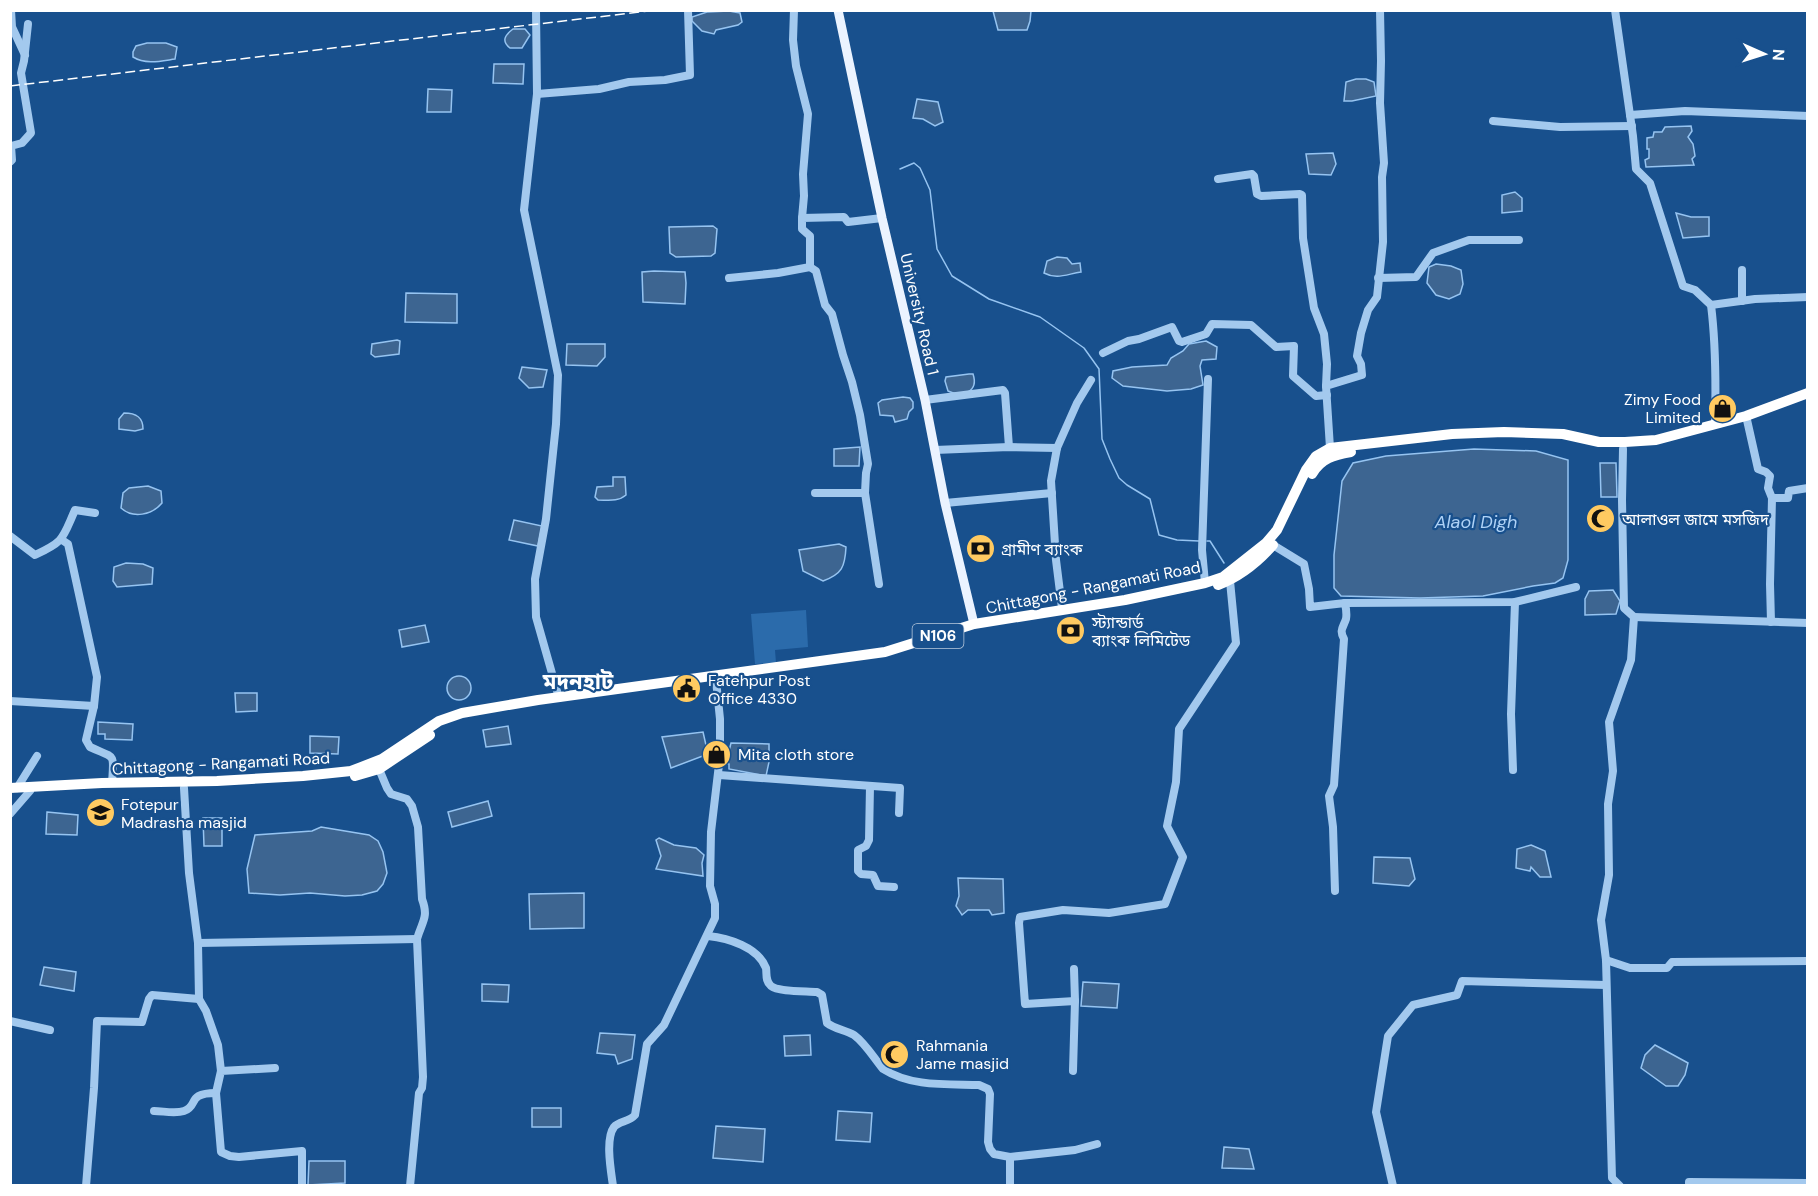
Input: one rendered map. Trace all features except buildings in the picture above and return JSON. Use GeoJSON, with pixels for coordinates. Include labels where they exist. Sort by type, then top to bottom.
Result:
{"type":"FeatureCollection","features":[{"type":"Feature","properties":{"kind":"highway"},"geometry":{"type":"LineString","coordinates":[[1330,448],[1452,434],[1504,432],[1563,434],[1599,442],[1656,440],[1746,416],[1808,393]]}},
{"type":"Feature","properties":{"kind":"highway","name":"Chittagong - Rangamati Road"},"geometry":{"type":"LineString","coordinates":[[13,789],[30,791],[263,786],[351,776],[379,769],[440,728],[455,723],[521,709],[821,667],[888,655],[975,630],[1164,598],[1214,587],[1230,581],[1273,545],[1289,521],[1314,471],[1328,457],[1443,441],[1491,438],[1550,440],[1589,447],[1623,449],[1659,445],[1808,400]]}},
{"type":"Feature","properties":{"kind":"highway","name":"Chittagong - Rangamati Road"},"geometry":{"type":"LineString","coordinates":[[13,789],[39,785],[217,781],[351,771],[382,759],[439,721],[462,713],[716,674],[885,652],[974,624],[1125,600],[1205,582],[1223,577],[1266,543],[1277,530],[1306,470],[1316,456],[1330,448]]}},
{"type":"Feature","properties":{"kind":"main road","name":"University Road 1"},"geometry":{"type":"LineString","coordinates":[[838,10],[882,218],[925,400],[945,503],[974,624]]}},
{"type":"Feature","properties":{"kind":"street"},"geometry":{"type":"LineString","coordinates":[[11,10],[12,27],[25,56]]}},
{"type":"Feature","properties":{"kind":"street"},"geometry":{"type":"LineString","coordinates":[[536,10],[537,94],[524,210],[558,375],[556,424],[546,519],[535,579],[536,616],[559,698]]}},
{"type":"Feature","properties":{"kind":"street"},"geometry":{"type":"LineString","coordinates":[[537,94],[599,89],[629,82],[665,80],[690,75],[688,10]]}},
{"type":"Feature","properties":{"kind":"street"},"geometry":{"type":"LineString","coordinates":[[794,10],[796,66],[808,114],[803,174],[802,229],[810,236],[810,267]]}},
{"type":"Feature","properties":{"kind":"street"},"geometry":{"type":"LineString","coordinates":[[1103,353],[1128,341],[1172,327],[1179,341],[1182,342],[1206,334],[1212,324],[1251,325],[1276,347],[1294,346],[1293,376],[1316,396],[1362,375],[1361,364],[1356,356],[1368,310],[1377,297],[1383,242],[1382,177],[1384,163],[1380,103],[1380,10]]}},
{"type":"Feature","properties":{"kind":"street"},"geometry":{"type":"LineString","coordinates":[[1615,10],[1636,169],[1650,183],[1683,286],[1695,290],[1711,305],[1716,380],[1714,424]]}},
{"type":"Feature","properties":{"kind":"street"},"geometry":{"type":"LineString","coordinates":[[10,162],[12,160],[11,146],[22,143],[31,133],[21,73],[28,24]]}},
{"type":"Feature","properties":{"kind":"street"},"geometry":{"type":"LineString","coordinates":[[1630,114],[1684,111],[1808,116]]}},
{"type":"Feature","properties":{"kind":"street"},"geometry":{"type":"LineString","coordinates":[[1493,121],[1560,127],[1632,126]]}},
{"type":"Feature","properties":{"kind":"street"},"geometry":{"type":"LineString","coordinates":[[1218,179],[1252,174],[1257,194],[1261,196],[1302,195],[1303,238],[1314,308],[1324,334],[1330,448]]}},
{"type":"Feature","properties":{"kind":"street"},"geometry":{"type":"LineString","coordinates":[[802,218],[844,217],[848,222],[882,218]]}},
{"type":"Feature","properties":{"kind":"street"},"geometry":{"type":"LineString","coordinates":[[1378,278],[1416,277],[1433,253],[1469,240],[1519,240]]}},
{"type":"Feature","properties":{"kind":"street"},"geometry":{"type":"LineString","coordinates":[[729,278],[810,267],[816,271],[825,305],[832,314],[852,382],[864,436],[868,464],[865,493],[879,584]]}},
{"type":"Feature","properties":{"kind":"street"},"geometry":{"type":"LineString","coordinates":[[1742,270],[1742,301]]}},
{"type":"Feature","properties":{"kind":"street"},"geometry":{"type":"LineString","coordinates":[[1711,305],[1808,297]]}},
{"type":"Feature","properties":{"kind":"street"},"geometry":{"type":"LineString","coordinates":[[1205,582],[1202,550],[1208,379]]}},
{"type":"Feature","properties":{"kind":"street"},"geometry":{"type":"LineString","coordinates":[[1062,608],[1056,560],[1051,481],[1057,448],[1077,403],[1091,380]]}},
{"type":"Feature","properties":{"kind":"street"},"geometry":{"type":"LineString","coordinates":[[925,400],[1003,390],[1009,447]]}},
{"type":"Feature","properties":{"kind":"street"},"geometry":{"type":"LineString","coordinates":[[1747,420],[1758,469],[1770,476],[1768,488],[1772,498],[1771,622]]}},
{"type":"Feature","properties":{"kind":"street"},"geometry":{"type":"LineString","coordinates":[[935,450],[1057,448]]}},
{"type":"Feature","properties":{"kind":"street"},"geometry":{"type":"LineString","coordinates":[[1623,449],[1624,608],[1634,617],[1808,623]]}},
{"type":"Feature","properties":{"kind":"street"},"geometry":{"type":"LineString","coordinates":[[1772,498],[1788,498],[1789,491],[1808,488]]}},
{"type":"Feature","properties":{"kind":"street"},"geometry":{"type":"LineString","coordinates":[[815,493],[865,493]]}},
{"type":"Feature","properties":{"kind":"street"},"geometry":{"type":"LineString","coordinates":[[945,503],[1052,493]]}},
{"type":"Feature","properties":{"kind":"street"},"geometry":{"type":"LineString","coordinates":[[10,536],[35,555],[62,540],[75,510],[95,513]]}},
{"type":"Feature","properties":{"kind":"street"},"geometry":{"type":"LineString","coordinates":[[62,540],[68,543],[97,677],[87,740],[90,747],[112,757],[112,783]]}},
{"type":"Feature","properties":{"kind":"street"},"geometry":{"type":"LineString","coordinates":[[1273,545],[1304,564],[1310,607],[1345,603],[1515,602],[1576,587]]}},
{"type":"Feature","properties":{"kind":"street"},"geometry":{"type":"LineString","coordinates":[[1075,1001],[1026,1004],[1020,917],[1064,910],[1109,913],[1165,904],[1183,856],[1167,826],[1176,782],[1179,729],[1236,644],[1230,581]]}},
{"type":"Feature","properties":{"kind":"street"},"geometry":{"type":"LineString","coordinates":[[1513,770],[1511,714],[1515,602]]}},
{"type":"Feature","properties":{"kind":"street"},"geometry":{"type":"LineString","coordinates":[[1335,891],[1333,827],[1329,796],[1334,785],[1344,639],[1341,626],[1347,618],[1345,603]]}},
{"type":"Feature","properties":{"kind":"street"},"geometry":{"type":"LineString","coordinates":[[1620,1185],[1612,1178],[1606,960],[1601,920],[1609,875],[1608,804],[1613,771],[1609,723],[1631,660],[1634,617]]}},
{"type":"Feature","properties":{"kind":"street"},"geometry":{"type":"LineString","coordinates":[[613,1185],[609,1143],[611,1132],[616,1125],[630,1120],[635,1115],[647,1044],[664,1025],[715,918],[716,904],[710,886],[711,832],[719,775],[720,719],[716,681]]}},
{"type":"Feature","properties":{"kind":"street"},"geometry":{"type":"LineString","coordinates":[[10,701],[94,706]]}},
{"type":"Feature","properties":{"kind":"street"},"geometry":{"type":"LineString","coordinates":[[13,789],[37,756]]}},
{"type":"Feature","properties":{"kind":"street"},"geometry":{"type":"LineString","coordinates":[[379,769],[391,794],[407,799],[416,816],[422,899],[426,913],[417,939],[423,1077],[422,1088],[418,1093],[410,1185]]}},
{"type":"Feature","properties":{"kind":"street"},"geometry":{"type":"LineString","coordinates":[[719,775],[900,788],[899,813]]}},
{"type":"Feature","properties":{"kind":"street"},"geometry":{"type":"LineString","coordinates":[[870,786],[869,840],[866,846],[858,850],[858,871],[861,874],[873,875],[878,886],[894,887]]}},
{"type":"Feature","properties":{"kind":"street"},"geometry":{"type":"LineString","coordinates":[[184,788],[189,873],[198,944],[199,999],[206,1011],[218,1046],[221,1071],[216,1093],[221,1152],[239,1157],[302,1151],[302,1185]]}},
{"type":"Feature","properties":{"kind":"street"},"geometry":{"type":"LineString","coordinates":[[10,814],[30,791]]}},
{"type":"Feature","properties":{"kind":"street"},"geometry":{"type":"LineString","coordinates":[[708,936],[752,949],[760,957],[771,986],[778,989],[817,992],[822,995],[826,1023],[855,1036],[889,1073],[920,1083],[985,1086],[990,1094],[988,1142],[994,1154],[1010,1157],[1075,1150],[1097,1144]]}},
{"type":"Feature","properties":{"kind":"street"},"geometry":{"type":"LineString","coordinates":[[198,944],[417,939]]}},
{"type":"Feature","properties":{"kind":"street"},"geometry":{"type":"LineString","coordinates":[[1606,960],[1630,968],[1667,968],[1672,962],[1808,961]]}},
{"type":"Feature","properties":{"kind":"street"},"geometry":{"type":"LineString","coordinates":[[1073,1071],[1074,969]]}},
{"type":"Feature","properties":{"kind":"street"},"geometry":{"type":"LineString","coordinates":[[1393,1185],[1376,1112],[1388,1036],[1413,1005],[1457,995],[1462,981],[1606,985]]}},
{"type":"Feature","properties":{"kind":"street"},"geometry":{"type":"LineString","coordinates":[[86,1185],[97,1021],[142,1022],[152,995],[199,999]]}},
{"type":"Feature","properties":{"kind":"street"},"geometry":{"type":"LineString","coordinates":[[10,1021],[50,1030]]}},
{"type":"Feature","properties":{"kind":"street"},"geometry":{"type":"LineString","coordinates":[[221,1071],[275,1068]]}},
{"type":"Feature","properties":{"kind":"street"},"geometry":{"type":"LineString","coordinates":[[154,1111],[184,1111],[190,1108],[195,1097],[203,1093],[216,1093]]}},
{"type":"Feature","properties":{"kind":"street"},"geometry":{"type":"LineString","coordinates":[[1010,1157],[1010,1185]]}},
{"type":"Feature","properties":{"kind":"street"},"geometry":{"type":"LineString","coordinates":[[1689,1185],[1689,1182],[1806,1183],[1806,1185]]}},
{"type":"Feature","properties":{"kind":"shaded area"},"geometry":{"type":"Polygon","coordinates":[[[806,610],[808,647],[775,650],[776,663],[755,664],[751,614],[806,610]]]}},
{"type":"Feature","properties":{"kind":"water"},"geometry":{"type":"Polygon","coordinates":[[[993,11],[1031,11],[1027,30],[998,30],[993,11]]]}},
{"type":"Feature","properties":{"kind":"water"},"geometry":{"type":"Polygon","coordinates":[[[707,12],[740,13],[742,22],[716,30],[714,34],[702,31],[692,21],[692,17],[707,12]]]}},
{"type":"Feature","properties":{"kind":"water"},"geometry":{"type":"Polygon","coordinates":[[[513,29],[525,29],[530,35],[522,48],[510,48],[506,43],[506,36],[513,29]]]}},
{"type":"Feature","properties":{"kind":"water"},"geometry":{"type":"Polygon","coordinates":[[[147,43],[166,43],[177,47],[175,59],[148,62],[133,57],[136,46],[147,43]]]}},
{"type":"Feature","properties":{"kind":"water"},"geometry":{"type":"Polygon","coordinates":[[[494,64],[524,64],[523,84],[493,83],[494,64]]]}},
{"type":"Feature","properties":{"kind":"water"},"geometry":{"type":"Polygon","coordinates":[[[1356,79],[1374,82],[1376,96],[1344,101],[1346,82],[1356,79]]]}},
{"type":"Feature","properties":{"kind":"water"},"geometry":{"type":"Polygon","coordinates":[[[428,89],[452,90],[451,112],[427,112],[428,89]]]}},
{"type":"Feature","properties":{"kind":"water"},"geometry":{"type":"Polygon","coordinates":[[[917,99],[938,102],[943,122],[935,126],[923,119],[913,118],[917,99]]]}},
{"type":"Feature","properties":{"kind":"water"},"geometry":{"type":"Polygon","coordinates":[[[1691,126],[1692,131],[1688,137],[1693,144],[1694,165],[1646,167],[1645,160],[1649,158],[1647,138],[1653,137],[1654,132],[1662,132],[1665,127],[1691,126]]]}},
{"type":"Feature","properties":{"kind":"water"},"geometry":{"type":"Polygon","coordinates":[[[1333,153],[1336,164],[1331,175],[1309,174],[1306,154],[1333,153]]]}},
{"type":"Feature","properties":{"kind":"water"},"geometry":{"type":"Polygon","coordinates":[[[1515,192],[1522,198],[1522,211],[1502,213],[1502,195],[1515,192]]]}},
{"type":"Feature","properties":{"kind":"water"},"geometry":{"type":"Polygon","coordinates":[[[1676,213],[1691,217],[1709,217],[1709,236],[1683,238],[1676,213]]]}},
{"type":"Feature","properties":{"kind":"water"},"geometry":{"type":"Polygon","coordinates":[[[713,226],[717,229],[715,253],[711,256],[676,257],[670,253],[669,227],[713,226]]]}},
{"type":"Feature","properties":{"kind":"water"},"geometry":{"type":"Polygon","coordinates":[[[1057,257],[1067,258],[1072,264],[1080,263],[1081,272],[1058,276],[1044,273],[1047,261],[1057,257]]]}},
{"type":"Feature","properties":{"kind":"water"},"geometry":{"type":"Polygon","coordinates":[[[1436,264],[1461,270],[1463,284],[1460,294],[1449,299],[1436,295],[1427,283],[1429,267],[1436,264]]]}},
{"type":"Feature","properties":{"kind":"water"},"geometry":{"type":"Polygon","coordinates":[[[642,272],[685,272],[685,304],[643,302],[642,272]]]}},
{"type":"Feature","properties":{"kind":"water"},"geometry":{"type":"Polygon","coordinates":[[[406,293],[457,294],[457,323],[405,322],[406,293]]]}},
{"type":"Feature","properties":{"kind":"water"},"geometry":{"type":"Polygon","coordinates":[[[400,341],[399,354],[375,357],[371,354],[372,344],[400,341]]]}},
{"type":"Feature","properties":{"kind":"water"},"geometry":{"type":"Polygon","coordinates":[[[1206,341],[1217,347],[1216,359],[1202,360],[1200,366],[1203,385],[1191,389],[1167,391],[1123,386],[1112,378],[1113,371],[1132,367],[1167,365],[1171,358],[1183,351],[1189,344],[1206,341]]]}},
{"type":"Feature","properties":{"kind":"water"},"geometry":{"type":"Polygon","coordinates":[[[567,344],[605,344],[605,357],[597,366],[566,365],[567,344]]]}},
{"type":"Feature","properties":{"kind":"water"},"geometry":{"type":"Polygon","coordinates":[[[522,367],[547,370],[543,387],[529,388],[519,378],[522,367]]]}},
{"type":"Feature","properties":{"kind":"water"},"geometry":{"type":"Polygon","coordinates":[[[973,374],[974,385],[968,392],[959,394],[948,391],[946,377],[973,374]]]}},
{"type":"Feature","properties":{"kind":"water"},"geometry":{"type":"Polygon","coordinates":[[[910,398],[913,402],[913,408],[907,419],[895,422],[893,416],[880,415],[878,403],[882,400],[910,398]]]}},
{"type":"Feature","properties":{"kind":"water"},"geometry":{"type":"Polygon","coordinates":[[[124,413],[138,416],[142,421],[143,429],[135,431],[119,429],[119,419],[124,413]]]}},
{"type":"Feature","properties":{"kind":"water"},"geometry":{"type":"Polygon","coordinates":[[[860,447],[859,466],[834,466],[834,449],[860,447]]]}},
{"type":"Feature","properties":{"kind":"water","name":"Alaol Digh"},"geometry":{"type":"Polygon","coordinates":[[[1474,449],[1536,451],[1568,460],[1568,560],[1563,578],[1555,583],[1483,596],[1420,598],[1341,596],[1334,588],[1334,555],[1342,481],[1353,463],[1386,456],[1474,449]]]}},
{"type":"Feature","properties":{"kind":"water"},"geometry":{"type":"Polygon","coordinates":[[[1600,463],[1616,463],[1617,497],[1601,497],[1600,463]]]}},
{"type":"Feature","properties":{"kind":"water"},"geometry":{"type":"Polygon","coordinates":[[[613,477],[625,477],[626,495],[616,500],[598,500],[595,497],[597,487],[613,486],[613,477]]]}},
{"type":"Feature","properties":{"kind":"water"},"geometry":{"type":"Polygon","coordinates":[[[148,486],[161,491],[162,503],[158,507],[142,514],[131,514],[121,508],[123,493],[129,488],[148,486]]]}},
{"type":"Feature","properties":{"kind":"water"},"geometry":{"type":"Polygon","coordinates":[[[514,520],[542,526],[538,546],[509,540],[514,520]]]}},
{"type":"Feature","properties":{"kind":"water"},"geometry":{"type":"Polygon","coordinates":[[[839,544],[846,547],[846,554],[841,569],[834,576],[823,581],[803,571],[799,550],[839,544]]]}},
{"type":"Feature","properties":{"kind":"water"},"geometry":{"type":"Polygon","coordinates":[[[126,563],[143,564],[153,568],[152,584],[117,587],[113,581],[114,567],[126,563]]]}},
{"type":"Feature","properties":{"kind":"water"},"geometry":{"type":"Polygon","coordinates":[[[1613,590],[1620,601],[1616,614],[1585,615],[1585,599],[1589,591],[1613,590]]]}},
{"type":"Feature","properties":{"kind":"water"},"geometry":{"type":"Polygon","coordinates":[[[425,625],[429,642],[402,647],[399,630],[425,625]]]}},
{"type":"Feature","properties":{"kind":"water"},"geometry":{"type":"Polygon","coordinates":[[[459,676],[464,677],[470,683],[470,693],[464,699],[459,700],[454,699],[448,693],[447,688],[448,683],[454,677],[459,676]]]}},
{"type":"Feature","properties":{"kind":"water"},"geometry":{"type":"Polygon","coordinates":[[[235,693],[257,693],[257,711],[236,712],[235,693]]]}},
{"type":"Feature","properties":{"kind":"water"},"geometry":{"type":"Polygon","coordinates":[[[98,722],[133,724],[132,740],[105,739],[105,734],[98,734],[98,722]]]}},
{"type":"Feature","properties":{"kind":"water"},"geometry":{"type":"Polygon","coordinates":[[[508,726],[511,744],[486,747],[483,730],[508,726]]]}},
{"type":"Feature","properties":{"kind":"water"},"geometry":{"type":"Polygon","coordinates":[[[703,732],[708,754],[671,768],[662,737],[703,732]]]}},
{"type":"Feature","properties":{"kind":"water"},"geometry":{"type":"Polygon","coordinates":[[[310,736],[339,737],[338,754],[310,753],[310,736]]]}},
{"type":"Feature","properties":{"kind":"water"},"geometry":{"type":"Polygon","coordinates":[[[731,743],[769,744],[766,776],[729,769],[729,764],[726,763],[731,743]]]}},
{"type":"Feature","properties":{"kind":"water"},"geometry":{"type":"Polygon","coordinates":[[[488,801],[492,816],[452,827],[448,812],[488,801]]]}},
{"type":"Feature","properties":{"kind":"water"},"geometry":{"type":"Polygon","coordinates":[[[47,812],[78,815],[77,835],[46,834],[47,812]]]}},
{"type":"Feature","properties":{"kind":"water"},"geometry":{"type":"Polygon","coordinates":[[[203,818],[222,818],[222,846],[204,846],[203,818]]]}},
{"type":"Feature","properties":{"kind":"water"},"geometry":{"type":"Polygon","coordinates":[[[321,827],[369,835],[378,841],[383,852],[387,873],[383,884],[377,891],[345,896],[310,893],[280,895],[249,893],[247,869],[255,835],[312,831],[321,827]]]}},
{"type":"Feature","properties":{"kind":"water"},"geometry":{"type":"Polygon","coordinates":[[[659,838],[674,845],[696,848],[704,855],[703,876],[656,869],[661,856],[656,840],[659,838]]]}},
{"type":"Feature","properties":{"kind":"water"},"geometry":{"type":"Polygon","coordinates":[[[1531,845],[1545,851],[1551,877],[1540,877],[1531,867],[1530,871],[1516,868],[1517,849],[1531,845]]]}},
{"type":"Feature","properties":{"kind":"water"},"geometry":{"type":"Polygon","coordinates":[[[1374,857],[1410,858],[1415,879],[1409,886],[1373,883],[1374,857]]]}},
{"type":"Feature","properties":{"kind":"water"},"geometry":{"type":"Polygon","coordinates":[[[958,878],[1003,879],[1004,913],[992,915],[989,910],[968,910],[962,915],[956,906],[959,896],[958,878]]]}},
{"type":"Feature","properties":{"kind":"water"},"geometry":{"type":"Polygon","coordinates":[[[584,893],[584,928],[530,929],[529,894],[584,893]]]}},
{"type":"Feature","properties":{"kind":"water"},"geometry":{"type":"Polygon","coordinates":[[[44,967],[76,972],[74,991],[40,985],[44,967]]]}},
{"type":"Feature","properties":{"kind":"water"},"geometry":{"type":"Polygon","coordinates":[[[1083,982],[1119,984],[1117,1008],[1081,1006],[1083,982]]]}},
{"type":"Feature","properties":{"kind":"water"},"geometry":{"type":"Polygon","coordinates":[[[482,984],[509,985],[508,1002],[482,1001],[482,984]]]}},
{"type":"Feature","properties":{"kind":"water"},"geometry":{"type":"Polygon","coordinates":[[[600,1033],[635,1035],[632,1059],[618,1064],[615,1055],[597,1053],[600,1033]]]}},
{"type":"Feature","properties":{"kind":"water"},"geometry":{"type":"Polygon","coordinates":[[[810,1035],[811,1055],[785,1056],[784,1036],[810,1035]]]}},
{"type":"Feature","properties":{"kind":"water"},"geometry":{"type":"Polygon","coordinates":[[[1655,1045],[1688,1063],[1685,1075],[1678,1086],[1666,1086],[1641,1068],[1645,1055],[1655,1045]]]}},
{"type":"Feature","properties":{"kind":"water"},"geometry":{"type":"Polygon","coordinates":[[[532,1108],[561,1108],[561,1127],[532,1127],[532,1108]]]}},
{"type":"Feature","properties":{"kind":"water"},"geometry":{"type":"Polygon","coordinates":[[[838,1111],[872,1113],[870,1142],[836,1140],[838,1111]]]}},
{"type":"Feature","properties":{"kind":"water"},"geometry":{"type":"Polygon","coordinates":[[[716,1126],[765,1129],[763,1162],[713,1158],[716,1126]]]}},
{"type":"Feature","properties":{"kind":"water"},"geometry":{"type":"Polygon","coordinates":[[[1224,1147],[1249,1149],[1254,1169],[1222,1168],[1224,1147]]]}},
{"type":"Feature","properties":{"kind":"water"},"geometry":{"type":"Polygon","coordinates":[[[309,1161],[345,1161],[345,1183],[308,1185],[309,1161]]]}},
{"type":"Feature","properties":{"kind":"waterway"},"geometry":{"type":"LineString","coordinates":[[900,169],[914,163],[920,168],[930,190],[937,249],[952,276],[989,299],[1040,317],[1084,348],[1099,369],[1102,439],[1119,478],[1150,499],[1159,535],[1177,540],[1199,541]]}},
{"type":"Feature","properties":{"kind":"waterway"},"geometry":{"type":"LineString","coordinates":[[1207,541],[1210,541],[1224,563]]}},
{"type":"Feature","properties":{"kind":"railway"},"geometry":{"type":"LineString","coordinates":[[10,86],[657,10]]}},
{"type":"Feature","properties":{"kind":"place","name":"Zimy Food Limited"},"geometry":{"type":"Point","coordinates":[1722,408]}},
{"type":"Feature","properties":{"kind":"place","name":"আলাওল জামে মসজিদ"},"geometry":{"type":"Point","coordinates":[1601,519]}},
{"type":"Feature","properties":{"kind":"place","name":"গ্রামীণ ব্যাংক"},"geometry":{"type":"Point","coordinates":[980,549]}},
{"type":"Feature","properties":{"kind":"place","name":"স্ট্যান্ডার্ড ব্যাংক লিমিটেড"},"geometry":{"type":"Point","coordinates":[1071,631]}},
{"type":"Feature","properties":{"kind":"place","name":"Fatehpur Post Office 4330"},"geometry":{"type":"Point","coordinates":[687,689]}},
{"type":"Feature","properties":{"kind":"place","name":"Mita cloth store"},"geometry":{"type":"Point","coordinates":[717,754]}},
{"type":"Feature","properties":{"kind":"place","name":"Fotepur Madrasha masjid"},"geometry":{"type":"Point","coordinates":[100,813]}},
{"type":"Feature","properties":{"kind":"place","name":"Rahmania Jame masjid"},"geometry":{"type":"Point","coordinates":[895,1054]}},
{"type":"Feature","properties":{"kind":"district","name":"মদনহাট"},"geometry":{"type":"Point","coordinates":[578,681]}}]}
